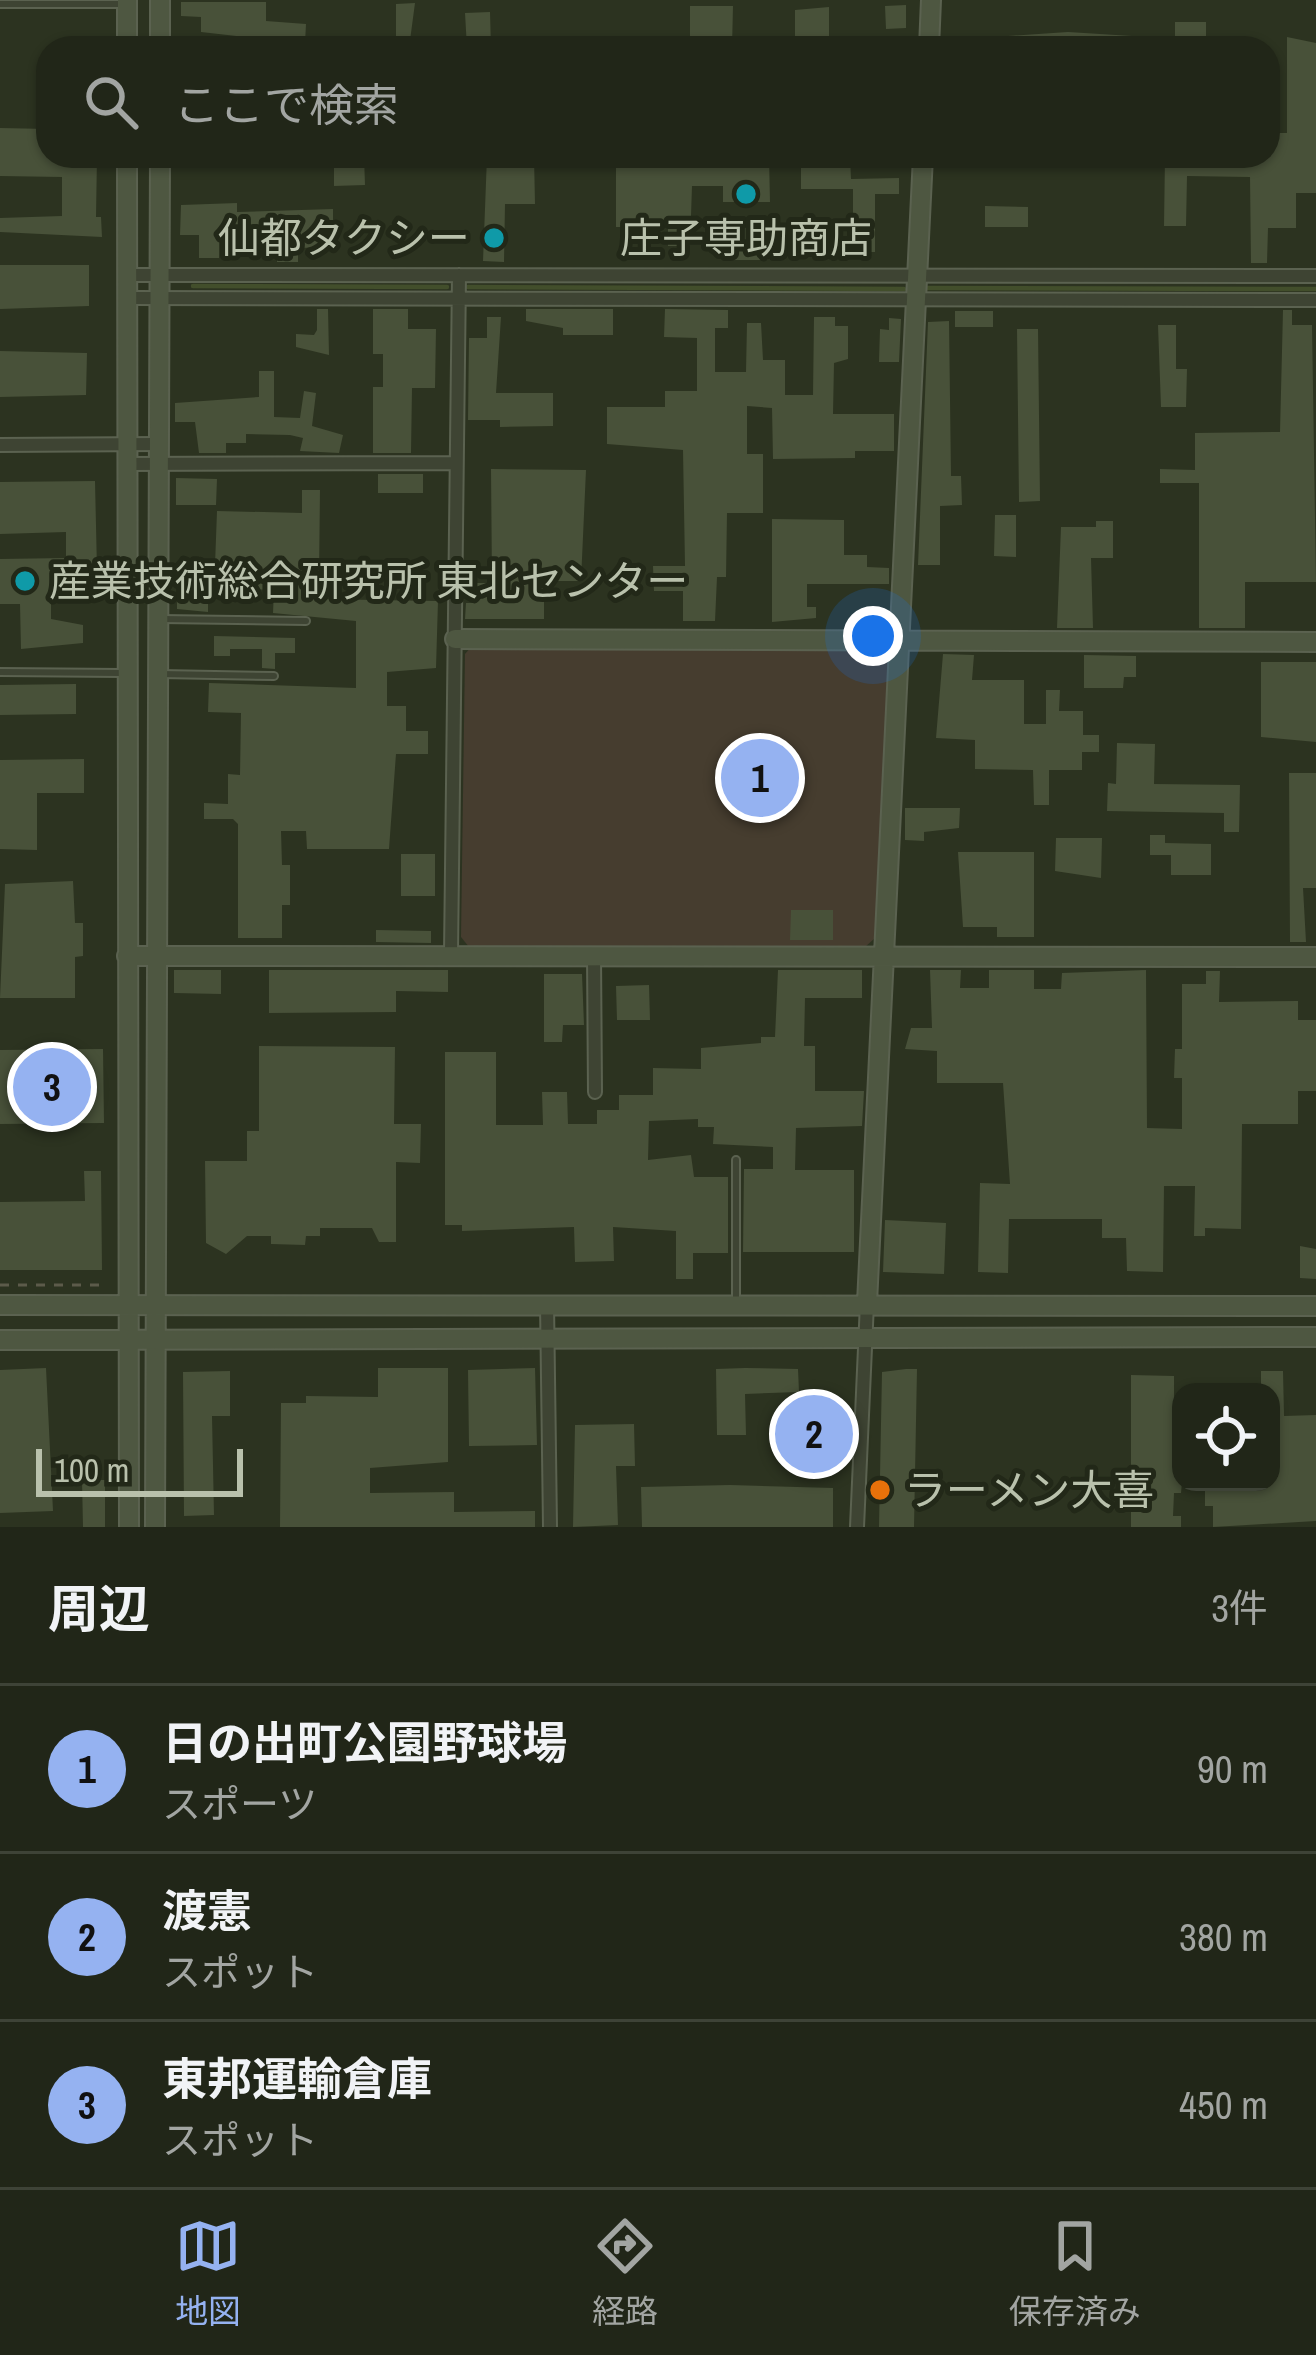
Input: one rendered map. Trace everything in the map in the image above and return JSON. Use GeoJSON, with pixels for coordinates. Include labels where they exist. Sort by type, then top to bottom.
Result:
{"type":"FeatureCollection","features":[{"type":"Feature","properties":{"kind":"street"},"geometry":{"type":"LineString","coordinates":[[160,0],[160,36]]}},
{"type":"Feature","properties":{"kind":"street"},"geometry":{"type":"LineString","coordinates":[[930,36],[932,0]]}},
{"type":"Feature","properties":{"kind":"street"},"geometry":{"type":"LineString","coordinates":[[127,2],[127,36]]}},
{"type":"Feature","properties":{"kind":"street"},"geometry":{"type":"LineString","coordinates":[[127,168],[129,1527]]}},
{"type":"Feature","properties":{"kind":"street"},"geometry":{"type":"LineString","coordinates":[[155,1527],[160,168]]}},
{"type":"Feature","properties":{"kind":"street"},"geometry":{"type":"LineString","coordinates":[[857,1527],[922,168]]}},
{"type":"Feature","properties":{"kind":"street"},"geometry":{"type":"LineString","coordinates":[[451,954],[459,274]]}},
{"type":"Feature","properties":{"kind":"street"},"geometry":{"type":"LineString","coordinates":[[128,275],[1316,276]]}},
{"type":"Feature","properties":{"kind":"street"},"geometry":{"type":"LineString","coordinates":[[127,298],[1316,300]]}},
{"type":"Feature","properties":{"kind":"street"},"geometry":{"type":"LineString","coordinates":[[0,445],[127,454],[456,463]]}},
{"type":"Feature","properties":{"kind":"street"},"geometry":{"type":"LineString","coordinates":[[455,639],[1316,642]]}},
{"type":"Feature","properties":{"kind":"street"},"geometry":{"type":"LineString","coordinates":[[594,955],[596,1093]]}},
{"type":"Feature","properties":{"kind":"street"},"geometry":{"type":"LineString","coordinates":[[127,956],[1316,957]]}},
{"type":"Feature","properties":{"kind":"street"},"geometry":{"type":"LineString","coordinates":[[547,1303],[550,1527]]}},
{"type":"Feature","properties":{"kind":"street"},"geometry":{"type":"LineString","coordinates":[[0,1305],[1316,1306]]}},
{"type":"Feature","properties":{"kind":"street"},"geometry":{"type":"LineString","coordinates":[[0,1340],[1316,1337]]}},
{"type":"Feature","properties":{"kind":"lane"},"geometry":{"type":"LineString","coordinates":[[0,4],[127,2]]}},
{"type":"Feature","properties":{"kind":"lane"},"geometry":{"type":"LineString","coordinates":[[157,619],[306,621]]}},
{"type":"Feature","properties":{"kind":"lane"},"geometry":{"type":"LineString","coordinates":[[0,672],[127,674]]}},
{"type":"Feature","properties":{"kind":"lane"},"geometry":{"type":"LineString","coordinates":[[157,674],[274,676]]}},
{"type":"Feature","properties":{"kind":"lane"},"geometry":{"type":"LineString","coordinates":[[736,1160],[736,1303]]}},
{"type":"Feature","properties":{"kind":"path"},"geometry":{"type":"LineString","coordinates":[[0,1285],[103,1285]]}},
{"type":"Feature","properties":{"kind":"shaded area"},"geometry":{"type":"Polygon","coordinates":[[[883,645],[893,653],[875,938],[865,947],[469,947],[461,937],[465,654],[472,646],[883,645]]]}},
{"type":"Feature","properties":{"kind":"building"},"geometry":{"type":"Polygon","coordinates":[[[181,2],[266,2],[266,21],[306,24],[305,36],[201,32],[201,17],[181,16],[181,2]]]}},
{"type":"Feature","properties":{"kind":"building"},"geometry":{"type":"Polygon","coordinates":[[[415,3],[411,36],[396,36],[396,4],[415,3]]]}},
{"type":"Feature","properties":{"kind":"building"},"geometry":{"type":"Polygon","coordinates":[[[906,5],[906,28],[886,29],[885,6],[906,5]]]}},
{"type":"Feature","properties":{"kind":"building"},"geometry":{"type":"Polygon","coordinates":[[[690,6],[733,6],[732,36],[690,36],[690,6]]]}},
{"type":"Feature","properties":{"kind":"building"},"geometry":{"type":"Polygon","coordinates":[[[829,7],[829,36],[795,36],[795,10],[829,7]]]}},
{"type":"Feature","properties":{"kind":"building"},"geometry":{"type":"Polygon","coordinates":[[[490,12],[491,36],[466,36],[465,13],[490,12]]]}},
{"type":"Feature","properties":{"kind":"building"},"geometry":{"type":"Polygon","coordinates":[[[1175,22],[1206,22],[1206,36],[1175,36],[1175,22]]]}},
{"type":"Feature","properties":{"kind":"building"},"geometry":{"type":"Polygon","coordinates":[[[1068,32],[1132,36],[1008,36],[1068,32]]]}},
{"type":"Feature","properties":{"kind":"building"},"geometry":{"type":"Polygon","coordinates":[[[1287,37],[1316,43],[1316,193],[1296,193],[1296,228],[1268,228],[1267,263],[1251,263],[1250,177],[1187,176],[1186,226],[1164,226],[1165,168],[1280,168],[1280,133],[1287,133],[1287,37]]]}},
{"type":"Feature","properties":{"kind":"building"},"geometry":{"type":"Polygon","coordinates":[[[0,128],[36,129],[36,168],[97,168],[96,217],[101,217],[102,237],[0,232],[0,218],[62,216],[62,177],[0,176],[0,128]]]}},
{"type":"Feature","properties":{"kind":"building"},"geometry":{"type":"Polygon","coordinates":[[[334,168],[364,168],[365,185],[334,186],[334,168]]]}},
{"type":"Feature","properties":{"kind":"building"},"geometry":{"type":"Polygon","coordinates":[[[487,168],[534,168],[535,204],[505,204],[504,262],[483,261],[487,168]]]}},
{"type":"Feature","properties":{"kind":"building","name":"庄子専助商店"},"geometry":{"type":"Polygon","coordinates":[[[616,168],[769,168],[770,202],[723,202],[723,186],[692,186],[690,246],[668,246],[668,227],[616,227],[616,168]]]}},
{"type":"Feature","properties":{"kind":"building"},"geometry":{"type":"Polygon","coordinates":[[[801,168],[851,168],[851,179],[899,178],[899,194],[875,194],[875,252],[853,252],[853,189],[801,189],[801,168]]]}},
{"type":"Feature","properties":{"kind":"building"},"geometry":{"type":"Polygon","coordinates":[[[237,203],[237,212],[333,209],[333,247],[298,248],[298,262],[277,262],[277,244],[262,244],[262,229],[237,225],[237,236],[219,236],[219,258],[199,258],[199,235],[180,235],[181,205],[237,203]]]}},
{"type":"Feature","properties":{"kind":"building"},"geometry":{"type":"Polygon","coordinates":[[[985,206],[1028,207],[1028,227],[985,227],[985,206]]]}},
{"type":"Feature","properties":{"kind":"building"},"geometry":{"type":"Polygon","coordinates":[[[730,224],[768,224],[768,260],[730,260],[730,224]]]}},
{"type":"Feature","properties":{"kind":"building"},"geometry":{"type":"Polygon","coordinates":[[[0,265],[89,265],[89,306],[0,309],[0,265]]]}},
{"type":"Feature","properties":{"kind":"building"},"geometry":{"type":"Polygon","coordinates":[[[317,309],[328,309],[329,355],[296,347],[296,334],[314,335],[317,330],[317,309]]]}},
{"type":"Feature","properties":{"kind":"building"},"geometry":{"type":"Polygon","coordinates":[[[373,309],[408,309],[408,329],[436,329],[435,388],[412,388],[411,453],[373,453],[373,387],[383,387],[383,354],[373,354],[373,309]]]}},
{"type":"Feature","properties":{"kind":"building"},"geometry":{"type":"Polygon","coordinates":[[[526,309],[613,309],[613,335],[563,335],[563,328],[526,321],[526,309]]]}},
{"type":"Feature","properties":{"kind":"building"},"geometry":{"type":"Polygon","coordinates":[[[665,309],[728,310],[728,328],[715,328],[715,372],[746,372],[747,323],[761,323],[763,360],[785,360],[785,395],[813,395],[814,317],[835,317],[835,326],[848,326],[848,359],[834,363],[833,414],[894,414],[894,451],[855,451],[855,458],[773,459],[772,408],[747,406],[747,454],[763,454],[763,513],[727,513],[726,577],[717,577],[715,621],[683,621],[683,591],[654,591],[653,566],[685,566],[683,450],[607,444],[607,407],[665,407],[665,391],[697,391],[697,338],[664,337],[665,309]]]}},
{"type":"Feature","properties":{"kind":"building"},"geometry":{"type":"Polygon","coordinates":[[[1283,310],[1292,310],[1292,325],[1312,325],[1316,582],[1245,582],[1245,628],[1199,628],[1199,483],[1160,483],[1160,469],[1195,470],[1195,433],[1280,432],[1283,310]]]}},
{"type":"Feature","properties":{"kind":"building"},"geometry":{"type":"Polygon","coordinates":[[[955,311],[993,311],[993,327],[955,327],[955,311]]]}},
{"type":"Feature","properties":{"kind":"building"},"geometry":{"type":"Polygon","coordinates":[[[487,317],[501,317],[496,393],[553,393],[553,426],[500,427],[500,420],[468,420],[469,338],[487,338],[487,317]]]}},
{"type":"Feature","properties":{"kind":"building"},"geometry":{"type":"Polygon","coordinates":[[[889,318],[901,319],[899,362],[879,362],[880,329],[889,330],[889,318]]]}},
{"type":"Feature","properties":{"kind":"building"},"geometry":{"type":"Polygon","coordinates":[[[949,321],[951,476],[961,476],[962,505],[940,506],[940,565],[918,565],[928,322],[949,321]]]}},
{"type":"Feature","properties":{"kind":"building"},"geometry":{"type":"Polygon","coordinates":[[[1158,325],[1176,325],[1176,369],[1187,369],[1186,407],[1161,407],[1158,325]]]}},
{"type":"Feature","properties":{"kind":"building"},"geometry":{"type":"Polygon","coordinates":[[[1017,329],[1038,329],[1040,501],[1019,502],[1017,329]]]}},
{"type":"Feature","properties":{"kind":"building"},"geometry":{"type":"Polygon","coordinates":[[[0,351],[87,353],[86,395],[0,397],[0,351]]]}},
{"type":"Feature","properties":{"kind":"building"},"geometry":{"type":"Polygon","coordinates":[[[259,371],[274,371],[274,417],[300,418],[304,391],[316,393],[312,426],[343,435],[339,453],[300,451],[303,438],[290,435],[246,434],[246,443],[226,443],[226,453],[199,453],[195,422],[175,422],[175,403],[259,397],[259,371]]]}},
{"type":"Feature","properties":{"kind":"building"},"geometry":{"type":"Polygon","coordinates":[[[491,469],[586,470],[581,581],[544,581],[544,619],[465,619],[466,603],[475,603],[475,583],[492,583],[491,469]]]}},
{"type":"Feature","properties":{"kind":"building"},"geometry":{"type":"Polygon","coordinates":[[[378,474],[423,474],[423,493],[378,493],[378,474]]]}},
{"type":"Feature","properties":{"kind":"building"},"geometry":{"type":"Polygon","coordinates":[[[176,478],[217,479],[216,505],[176,505],[176,478]]]}},
{"type":"Feature","properties":{"kind":"building"},"geometry":{"type":"Polygon","coordinates":[[[95,481],[97,570],[51,571],[51,619],[83,625],[83,643],[21,649],[20,604],[0,604],[0,559],[66,558],[66,532],[0,534],[0,482],[95,481]]]}},
{"type":"Feature","properties":{"kind":"building"},"geometry":{"type":"Polygon","coordinates":[[[302,490],[320,490],[319,578],[312,578],[311,599],[438,601],[436,668],[387,672],[387,706],[406,706],[406,731],[428,731],[428,754],[396,754],[389,849],[307,849],[306,831],[281,831],[282,865],[290,865],[290,905],[282,905],[282,938],[238,938],[238,824],[233,819],[204,819],[204,803],[228,804],[228,774],[240,775],[241,713],[208,712],[209,683],[356,688],[356,621],[273,613],[274,590],[225,588],[226,565],[215,565],[217,511],[302,513],[302,490]]]}},
{"type":"Feature","properties":{"kind":"building"},"geometry":{"type":"Polygon","coordinates":[[[995,515],[1016,515],[1016,557],[994,556],[995,515]]]}},
{"type":"Feature","properties":{"kind":"building"},"geometry":{"type":"Polygon","coordinates":[[[772,519],[844,520],[844,555],[867,555],[867,567],[889,568],[889,584],[807,584],[807,607],[816,607],[816,618],[772,622],[772,519]]]}},
{"type":"Feature","properties":{"kind":"building"},"geometry":{"type":"Polygon","coordinates":[[[1096,521],[1113,521],[1113,558],[1091,558],[1093,628],[1057,628],[1061,527],[1096,527],[1096,521]]]}},
{"type":"Feature","properties":{"kind":"building"},"geometry":{"type":"Polygon","coordinates":[[[177,591],[208,591],[208,612],[177,609],[177,591]]]}},
{"type":"Feature","properties":{"kind":"building"},"geometry":{"type":"Polygon","coordinates":[[[214,636],[295,638],[295,653],[275,653],[275,669],[262,668],[262,649],[230,649],[230,656],[214,656],[214,636]]]}},
{"type":"Feature","properties":{"kind":"building"},"geometry":{"type":"Polygon","coordinates":[[[943,654],[974,655],[972,680],[1024,680],[1024,724],[1046,724],[1046,690],[1060,690],[1059,711],[1083,711],[1083,735],[1099,735],[1099,752],[1082,752],[1082,770],[1049,770],[1049,805],[1034,805],[1033,770],[975,769],[975,740],[936,738],[943,654]]]}},
{"type":"Feature","properties":{"kind":"building"},"geometry":{"type":"Polygon","coordinates":[[[1084,655],[1136,656],[1136,677],[1124,677],[1123,688],[1084,688],[1084,655]]]}},
{"type":"Feature","properties":{"kind":"building"},"geometry":{"type":"Polygon","coordinates":[[[1261,662],[1316,662],[1316,742],[1261,737],[1261,662]]]}},
{"type":"Feature","properties":{"kind":"building"},"geometry":{"type":"Polygon","coordinates":[[[76,684],[76,714],[0,715],[0,685],[76,684]]]}},
{"type":"Feature","properties":{"kind":"building"},"geometry":{"type":"Polygon","coordinates":[[[1117,743],[1155,744],[1154,784],[1240,785],[1239,832],[1224,832],[1224,813],[1107,811],[1108,783],[1116,784],[1117,743]]]}},
{"type":"Feature","properties":{"kind":"building"},"geometry":{"type":"Polygon","coordinates":[[[84,759],[84,793],[37,793],[37,850],[0,849],[0,760],[84,759]]]}},
{"type":"Feature","properties":{"kind":"building"},"geometry":{"type":"Polygon","coordinates":[[[1289,773],[1316,773],[1316,888],[1303,888],[1306,942],[1290,942],[1289,773]]]}},
{"type":"Feature","properties":{"kind":"building"},"geometry":{"type":"Polygon","coordinates":[[[905,808],[960,808],[959,828],[924,832],[924,841],[905,840],[905,808]]]}},
{"type":"Feature","properties":{"kind":"building"},"geometry":{"type":"Polygon","coordinates":[[[1150,835],[1165,835],[1165,843],[1211,844],[1211,875],[1171,875],[1171,855],[1150,855],[1150,835]]]}},
{"type":"Feature","properties":{"kind":"building"},"geometry":{"type":"Polygon","coordinates":[[[1056,838],[1102,838],[1101,878],[1055,871],[1056,838]]]}},
{"type":"Feature","properties":{"kind":"building"},"geometry":{"type":"Polygon","coordinates":[[[958,852],[1034,852],[1034,937],[997,937],[997,927],[963,927],[958,852]]]}},
{"type":"Feature","properties":{"kind":"building"},"geometry":{"type":"Polygon","coordinates":[[[401,854],[435,854],[435,896],[401,896],[401,854]]]}},
{"type":"Feature","properties":{"kind":"building"},"geometry":{"type":"Polygon","coordinates":[[[73,881],[75,923],[83,923],[83,956],[75,957],[75,998],[0,998],[5,884],[73,881]]]}},
{"type":"Feature","properties":{"kind":"building"},"geometry":{"type":"Polygon","coordinates":[[[791,910],[833,910],[833,940],[790,940],[791,910]]]}},
{"type":"Feature","properties":{"kind":"building"},"geometry":{"type":"Polygon","coordinates":[[[376,930],[431,931],[431,943],[376,942],[376,930]]]}},
{"type":"Feature","properties":{"kind":"building"},"geometry":{"type":"Polygon","coordinates":[[[174,970],[221,970],[221,994],[174,993],[174,970]]]}},
{"type":"Feature","properties":{"kind":"building"},"geometry":{"type":"Polygon","coordinates":[[[269,970],[448,970],[448,992],[396,991],[396,1012],[269,1013],[269,970]]]}},
{"type":"Feature","properties":{"kind":"building"},"geometry":{"type":"Polygon","coordinates":[[[778,970],[862,970],[862,998],[805,998],[804,1046],[815,1046],[815,1091],[864,1091],[862,1126],[796,1128],[795,1170],[854,1170],[854,1252],[743,1252],[744,1169],[773,1169],[773,1147],[713,1144],[714,1127],[698,1127],[698,1119],[649,1121],[648,1160],[691,1155],[694,1177],[728,1177],[728,1253],[693,1253],[693,1279],[676,1279],[676,1231],[613,1227],[614,1261],[575,1262],[574,1227],[462,1231],[462,1225],[445,1225],[445,1052],[496,1052],[496,1125],[543,1125],[542,1092],[567,1092],[568,1124],[597,1124],[597,1110],[619,1110],[619,1095],[653,1095],[653,1068],[701,1069],[701,1048],[761,1043],[761,1037],[775,1037],[778,970]]]}},
{"type":"Feature","properties":{"kind":"building"},"geometry":{"type":"Polygon","coordinates":[[[930,970],[961,970],[960,988],[989,988],[989,970],[1034,970],[1034,989],[1061,989],[1062,973],[1146,970],[1147,1128],[1182,1129],[1182,1078],[1174,1078],[1175,1049],[1182,1049],[1182,984],[1206,984],[1206,971],[1220,971],[1219,1002],[1298,1001],[1298,1020],[1316,1020],[1316,1091],[1298,1091],[1298,1124],[1242,1124],[1241,1229],[1205,1228],[1205,1236],[1194,1236],[1195,1186],[1164,1186],[1163,1272],[1127,1271],[1126,1238],[1102,1238],[1102,1219],[1009,1219],[1008,1273],[978,1272],[980,1183],[1010,1184],[1003,1083],[937,1083],[937,1051],[905,1049],[911,1028],[932,1028],[930,970]]]}},
{"type":"Feature","properties":{"kind":"building"},"geometry":{"type":"Polygon","coordinates":[[[544,974],[582,974],[584,1025],[563,1025],[562,1042],[544,1042],[544,974]]]}},
{"type":"Feature","properties":{"kind":"building"},"geometry":{"type":"Polygon","coordinates":[[[649,985],[650,1020],[617,1020],[616,986],[649,985]]]}},
{"type":"Feature","properties":{"kind":"building"},"geometry":{"type":"Polygon","coordinates":[[[259,1046],[395,1047],[394,1124],[421,1124],[420,1163],[396,1162],[396,1242],[379,1242],[372,1228],[320,1228],[320,1236],[306,1236],[305,1245],[271,1244],[271,1236],[247,1236],[226,1254],[206,1243],[205,1161],[247,1161],[247,1131],[259,1131],[259,1046]]]}},
{"type":"Feature","properties":{"kind":"building"},"geometry":{"type":"Polygon","coordinates":[[[103,1049],[104,1123],[0,1124],[0,1050],[103,1049]]]}},
{"type":"Feature","properties":{"kind":"building"},"geometry":{"type":"Polygon","coordinates":[[[84,1171],[101,1171],[102,1270],[0,1270],[0,1202],[85,1201],[84,1171]]]}},
{"type":"Feature","properties":{"kind":"building"},"geometry":{"type":"Polygon","coordinates":[[[885,1220],[946,1223],[944,1274],[883,1272],[885,1220]]]}},
{"type":"Feature","properties":{"kind":"building"},"geometry":{"type":"Polygon","coordinates":[[[1300,1246],[1316,1249],[1316,1279],[1300,1278],[1300,1246]]]}},
{"type":"Feature","properties":{"kind":"building"},"geometry":{"type":"Polygon","coordinates":[[[46,1368],[53,1511],[0,1513],[0,1370],[46,1368]]]}},
{"type":"Feature","properties":{"kind":"building"},"geometry":{"type":"Polygon","coordinates":[[[378,1368],[448,1368],[448,1462],[370,1468],[370,1493],[454,1492],[454,1512],[535,1511],[535,1527],[280,1527],[281,1403],[306,1403],[306,1396],[378,1397],[378,1368]]]}},
{"type":"Feature","properties":{"kind":"building"},"geometry":{"type":"Polygon","coordinates":[[[535,1368],[537,1445],[469,1446],[468,1370],[535,1368]]]}},
{"type":"Feature","properties":{"kind":"building"},"geometry":{"type":"Polygon","coordinates":[[[716,1369],[798,1369],[799,1392],[745,1394],[746,1435],[717,1435],[716,1369]]]}},
{"type":"Feature","properties":{"kind":"building"},"geometry":{"type":"Polygon","coordinates":[[[917,1369],[914,1527],[879,1527],[882,1372],[917,1369]]]}},
{"type":"Feature","properties":{"kind":"building"},"geometry":{"type":"Polygon","coordinates":[[[230,1371],[230,1416],[212,1416],[214,1515],[184,1516],[183,1372],[230,1371]]]}},
{"type":"Feature","properties":{"kind":"building"},"geometry":{"type":"Polygon","coordinates":[[[1261,1371],[1283,1371],[1284,1416],[1316,1415],[1316,1521],[1213,1527],[1213,1506],[1205,1506],[1205,1491],[1280,1491],[1280,1383],[1261,1383],[1261,1371]]]}},
{"type":"Feature","properties":{"kind":"building"},"geometry":{"type":"Polygon","coordinates":[[[1131,1375],[1174,1376],[1172,1491],[1181,1491],[1174,1493],[1173,1516],[1181,1516],[1181,1527],[1131,1527],[1131,1375]]]}},
{"type":"Feature","properties":{"kind":"building"},"geometry":{"type":"Polygon","coordinates":[[[799,1416],[831,1417],[830,1452],[798,1451],[799,1416]]]}},
{"type":"Feature","properties":{"kind":"building"},"geometry":{"type":"Polygon","coordinates":[[[634,1424],[635,1466],[616,1466],[618,1525],[573,1527],[575,1425],[634,1424]]]}},
{"type":"Feature","properties":{"kind":"building"},"geometry":{"type":"Polygon","coordinates":[[[82,1480],[105,1480],[105,1527],[83,1527],[82,1480]]]}},
{"type":"Feature","properties":{"kind":"building"},"geometry":{"type":"Polygon","coordinates":[[[641,1487],[833,1488],[833,1527],[642,1527],[641,1487]]]}},
{"type":"Feature","properties":{"kind":"waterway"},"geometry":{"type":"LineString","coordinates":[[193,286],[447,287]]}},
{"type":"Feature","properties":{"kind":"waterway"},"geometry":{"type":"LineString","coordinates":[[468,287],[904,289]]}},
{"type":"Feature","properties":{"kind":"waterway"},"geometry":{"type":"LineString","coordinates":[[926,288],[1316,289]]}},
{"type":"Feature","properties":{"kind":"place","name":"庄子専助商店"},"geometry":{"type":"Point","coordinates":[746,194]}},
{"type":"Feature","properties":{"kind":"place","name":"仙都タクシー"},"geometry":{"type":"Point","coordinates":[494,238]}},
{"type":"Feature","properties":{"kind":"place","name":"産業技術総合研究所 東北センター"},"geometry":{"type":"Point","coordinates":[25,581]}},
{"type":"Feature","properties":{"kind":"place","name":"日の出町公園野球場"},"geometry":{"type":"Point","coordinates":[760,778]}},
{"type":"Feature","properties":{"kind":"place","name":"東邦運輸倉庫"},"geometry":{"type":"Point","coordinates":[52,1087]}},
{"type":"Feature","properties":{"kind":"place","name":"渡憲"},"geometry":{"type":"Point","coordinates":[814,1434]}},
{"type":"Feature","properties":{"kind":"place","name":"ラーメン大喜"},"geometry":{"type":"Point","coordinates":[880,1490]}}]}
